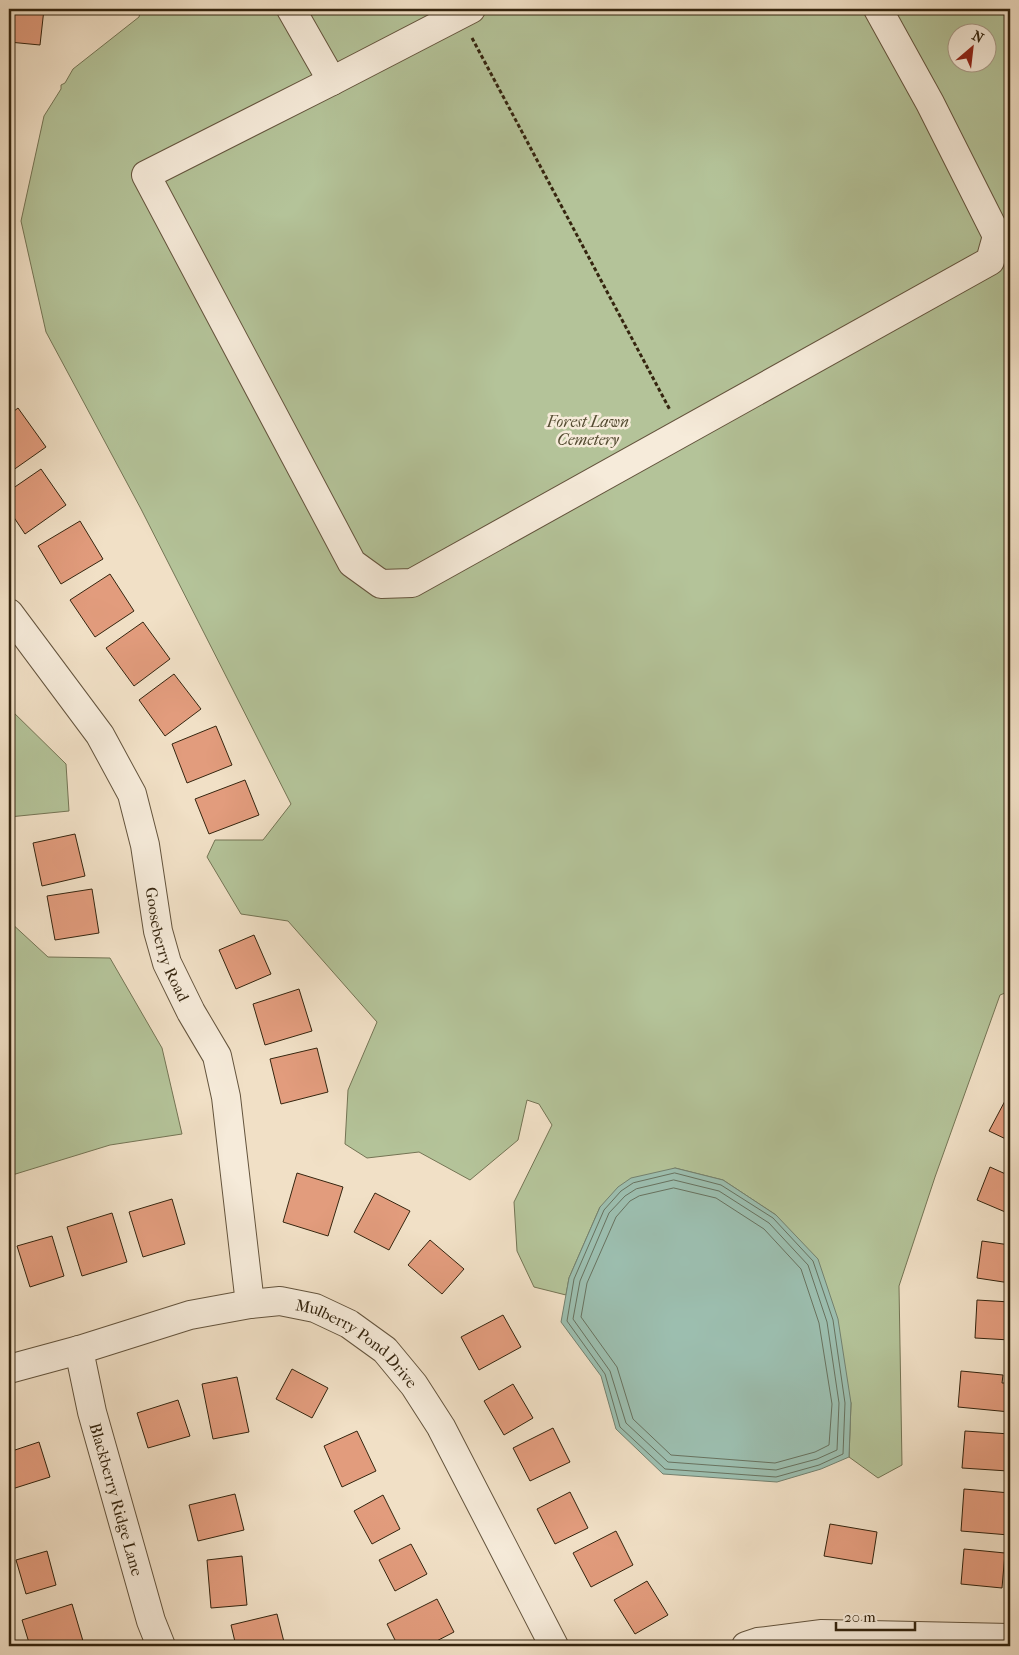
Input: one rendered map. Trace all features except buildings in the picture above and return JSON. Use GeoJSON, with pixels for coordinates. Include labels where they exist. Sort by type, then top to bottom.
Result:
{"type":"FeatureCollection","features":[{"type":"Feature","properties":{"kind":"street"},"geometry":{"type":"LineString","coordinates":[[291,9],[332,81]]}},
{"type":"Feature","properties":{"kind":"street"},"geometry":{"type":"LineString","coordinates":[[465,12],[146,175],[352,563],[381,584],[412,583],[990,261],[997,236],[930,103],[878,9]]}},
{"type":"Feature","properties":{"kind":"street","name":"Gooseberry Road"},"geometry":{"type":"LineString","coordinates":[[9,612],[100,735],[132,794],[145,845],[158,931],[167,963],[190,1012],[217,1056],[226,1096],[250,1304]]}},
{"type":"Feature","properties":{"kind":"street","name":"Mulberry Pond Drive"},"geometry":{"type":"LineString","coordinates":[[9,1369],[79,1350],[190,1315],[250,1304],[280,1302],[315,1308],[349,1324],[384,1350],[414,1385],[441,1427],[554,1646]]}},
{"type":"Feature","properties":{"kind":"street","name":"Blackberry Ridge Lane"},"geometry":{"type":"LineString","coordinates":[[79,1350],[92,1412],[151,1620],[161,1646]]}},
{"type":"Feature","properties":{"kind":"street"},"geometry":{"type":"LineString","coordinates":[[752,1644],[822,1634],[1010,1638]]}},
{"type":"Feature","properties":{"kind":"path"},"geometry":{"type":"LineString","coordinates":[[465,12],[682,432]]}},
{"type":"Feature","properties":{"kind":"green space","name":"Forest Lawn Cemetery"},"geometry":{"type":"Polygon","coordinates":[[[141,9],[1010,9],[1010,991],[1000,995],[935,1177],[899,1286],[902,1465],[878,1478],[849,1457],[851,1403],[776,1215],[723,1180],[675,1168],[600,1207],[569,1278],[566,1295],[534,1287],[517,1251],[514,1202],[552,1125],[539,1104],[527,1100],[518,1140],[470,1180],[419,1152],[367,1158],[345,1144],[348,1090],[377,1022],[288,921],[241,914],[207,857],[215,840],[263,840],[291,804],[141,509],[46,332],[21,221],[44,116],[61,89],[61,85],[65,83],[73,69],[139,17],[141,9]]]}},
{"type":"Feature","properties":{"kind":"green space"},"geometry":{"type":"Polygon","coordinates":[[[9,708],[66,764],[69,811],[9,817],[9,708]]]}},
{"type":"Feature","properties":{"kind":"green space"},"geometry":{"type":"Polygon","coordinates":[[[9,921],[48,957],[110,958],[162,1048],[182,1134],[110,1145],[9,1176],[9,921]]]}},
{"type":"Feature","properties":{"kind":"water"},"geometry":{"type":"Polygon","coordinates":[[[675,1168],[723,1180],[776,1215],[818,1259],[838,1319],[851,1403],[849,1457],[821,1469],[777,1482],[663,1474],[616,1429],[601,1376],[561,1322],[569,1278],[600,1207],[618,1187],[631,1178],[675,1168]]]}}]}
